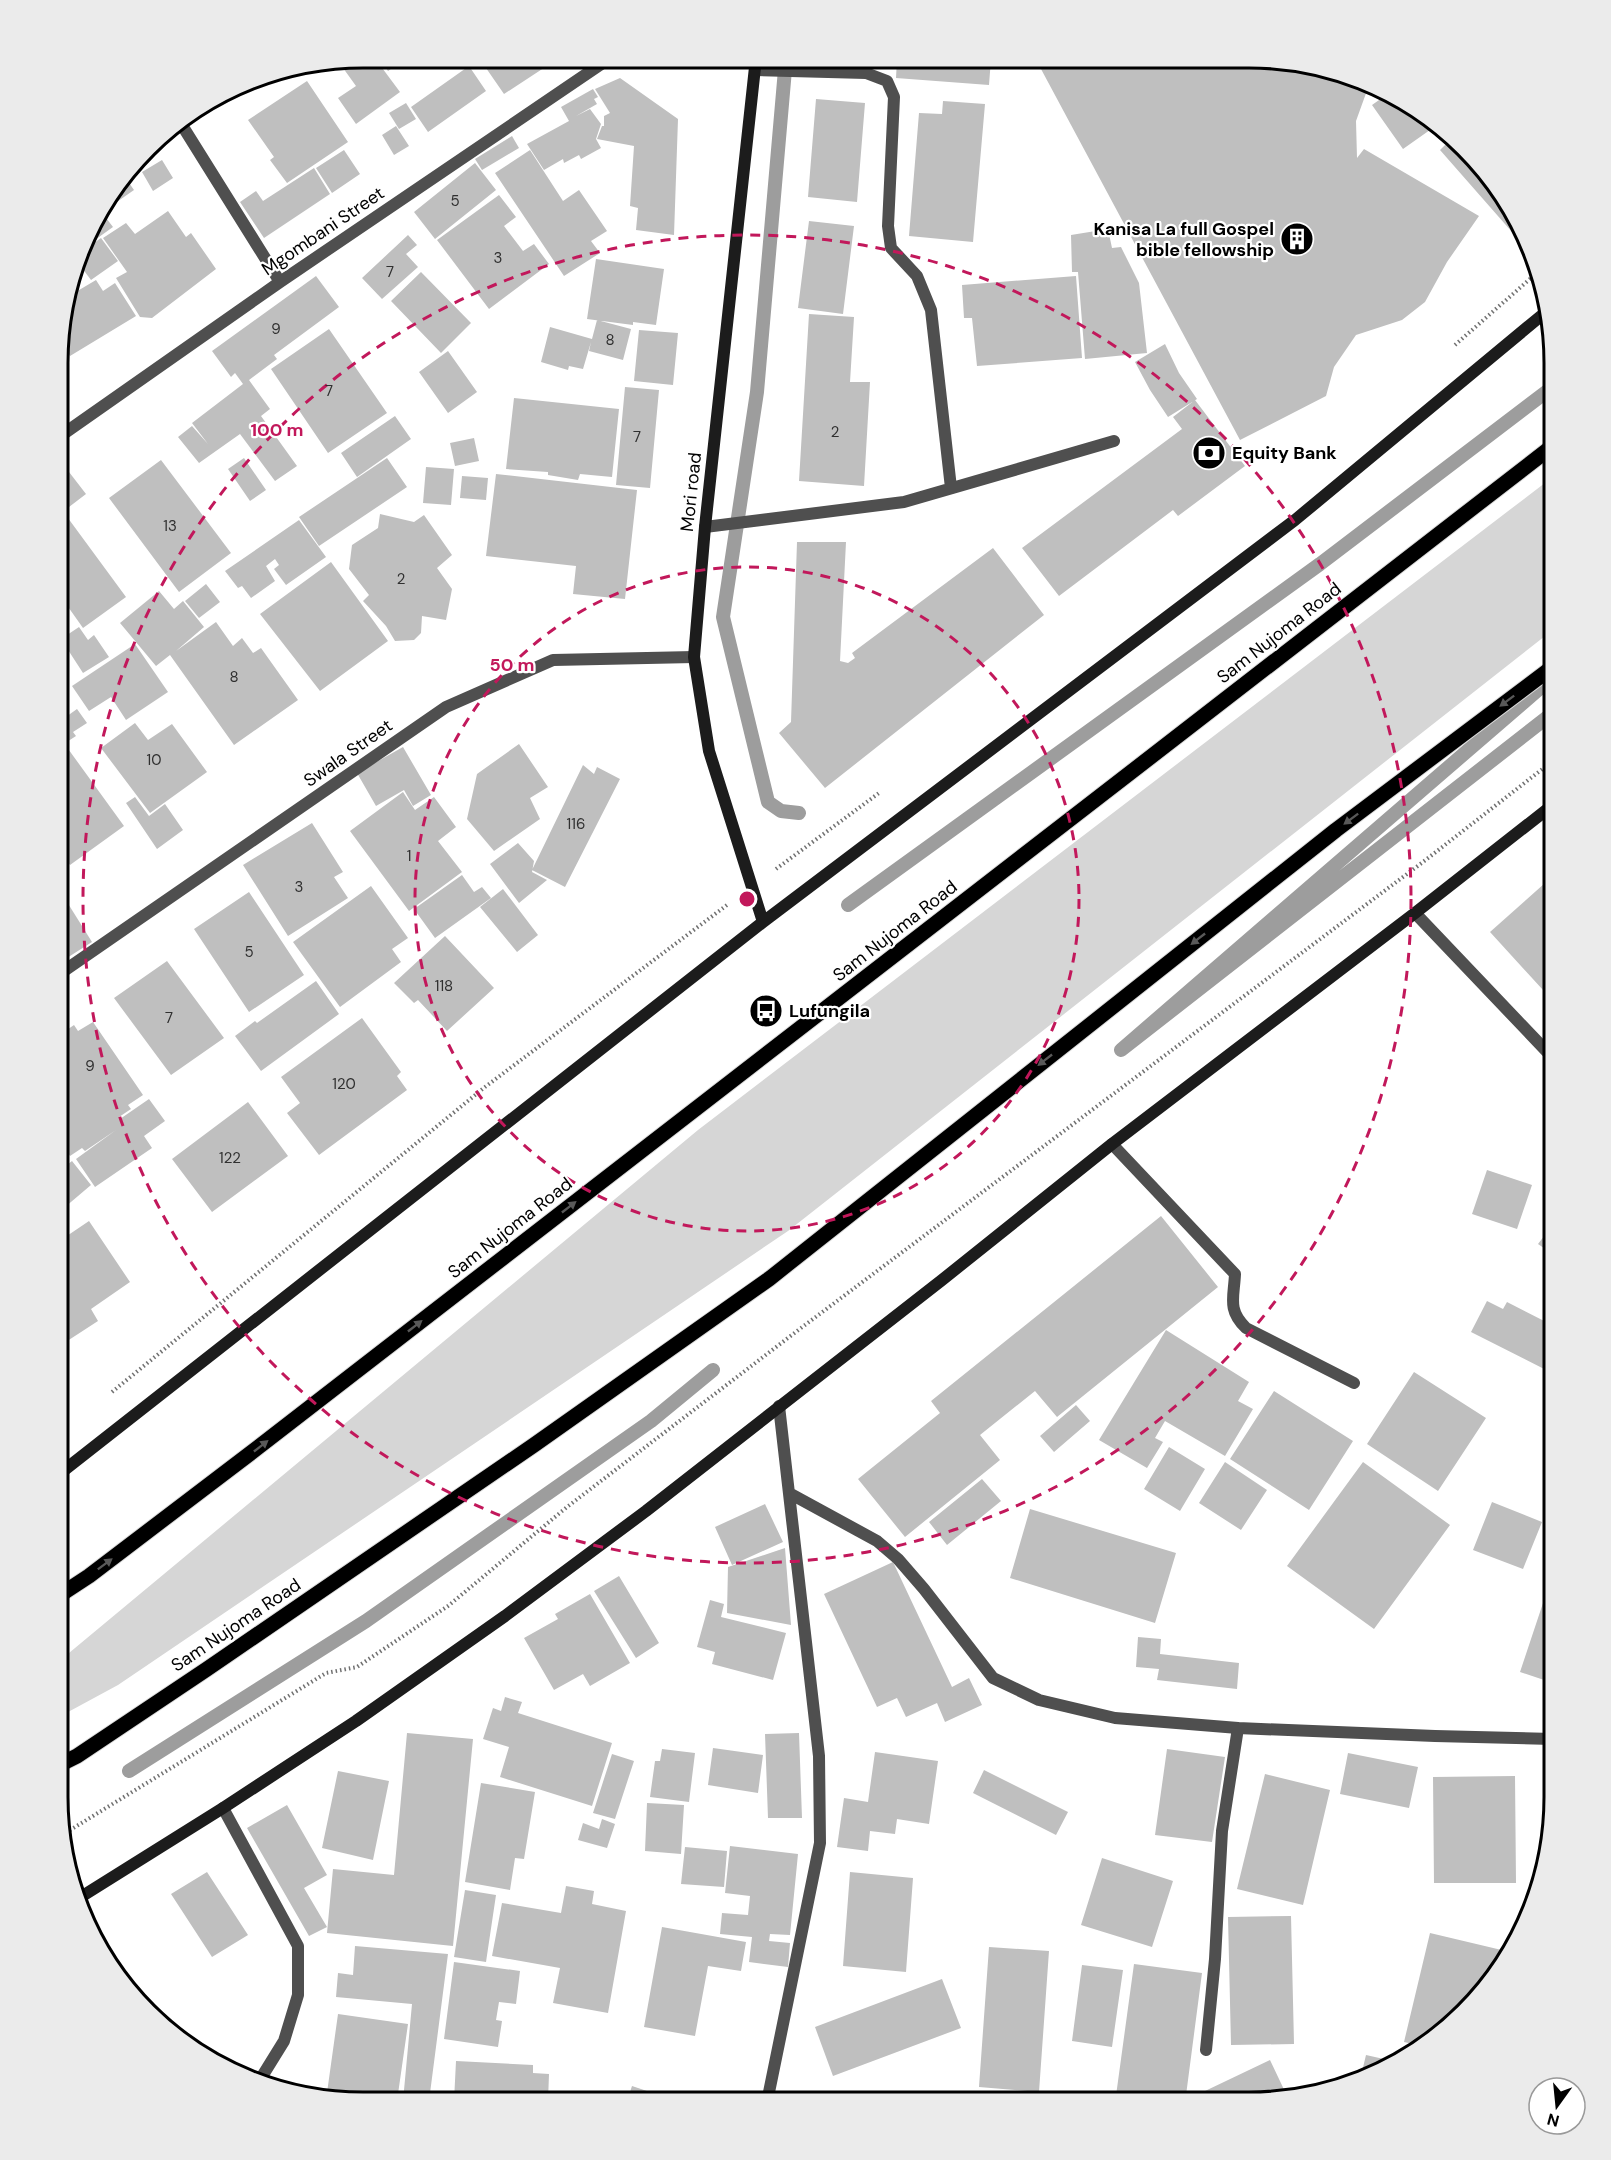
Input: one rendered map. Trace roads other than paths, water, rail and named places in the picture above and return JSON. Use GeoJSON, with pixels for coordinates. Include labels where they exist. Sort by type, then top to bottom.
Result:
{"type":"FeatureCollection","features":[{"type":"Feature","properties":{"kind":"main road","name":"Sam Nujoma Road"},"geometry":{"type":"LineString","coordinates":[[68,1590],[252,1452],[1544,454]]}},
{"type":"Feature","properties":{"kind":"main road","name":"Sam Nujoma Road"},"geometry":{"type":"LineString","coordinates":[[68,1760],[217,1662],[534,1445],[769,1279],[1336,830],[1544,674]]}},
{"type":"Feature","properties":{"kind":"street","name":"Mgombani Street"},"geometry":{"type":"LineString","coordinates":[[68,431],[280,282],[595,68]]}},
{"type":"Feature","properties":{"kind":"street","name":"Mori road"},"geometry":{"type":"LineString","coordinates":[[755,68],[705,526],[694,657],[709,751],[763,922]]}},
{"type":"Feature","properties":{"kind":"street"},"geometry":{"type":"LineString","coordinates":[[804,68],[866,73],[887,81],[894,97],[888,226],[891,248],[917,276],[931,310],[951,488]]}},
{"type":"Feature","properties":{"kind":"street"},"geometry":{"type":"LineString","coordinates":[[184,128],[280,282]]}},
{"type":"Feature","properties":{"kind":"street"},"geometry":{"type":"LineString","coordinates":[[68,1467],[763,922],[1295,520],[1540,317]]}},
{"type":"Feature","properties":{"kind":"street"},"geometry":{"type":"LineString","coordinates":[[705,526],[904,502],[1114,441]]}},
{"type":"Feature","properties":{"kind":"street","name":"Swala Street"},"geometry":{"type":"LineString","coordinates":[[68,968],[446,706],[554,660],[694,657]]}},
{"type":"Feature","properties":{"kind":"street"},"geometry":{"type":"LineString","coordinates":[[84,1895],[356,1721],[505,1616],[646,1510],[942,1280],[1112,1144],[1544,812]]}},
{"type":"Feature","properties":{"kind":"street"},"geometry":{"type":"LineString","coordinates":[[1415,913],[1544,1048]]}},
{"type":"Feature","properties":{"kind":"street"},"geometry":{"type":"LineString","coordinates":[[1112,1144],[1235,1274],[1232,1309],[1237,1319],[1246,1328],[1354,1383]]}},
{"type":"Feature","properties":{"kind":"street"},"geometry":{"type":"LineString","coordinates":[[769,2092],[820,1843],[819,1756],[779,1406]]}},
{"type":"Feature","properties":{"kind":"street"},"geometry":{"type":"LineString","coordinates":[[789,1493],[878,1541],[898,1559],[924,1589],[993,1678],[1039,1700],[1115,1718],[1238,1728],[1544,1739]]}},
{"type":"Feature","properties":{"kind":"street"},"geometry":{"type":"LineString","coordinates":[[1206,2050],[1215,1959],[1221,1831],[1238,1728]]}},
{"type":"Feature","properties":{"kind":"street"},"geometry":{"type":"LineString","coordinates":[[223,1808],[298,1946],[298,1995],[284,2041],[263,2075]]}},
{"type":"Feature","properties":{"kind":"waterway"},"geometry":{"type":"LineString","coordinates":[[785,68],[757,392],[723,617],[768,802],[781,811],[799,813]]}},
{"type":"Feature","properties":{"kind":"waterway"},"geometry":{"type":"LineString","coordinates":[[848,905],[1320,564],[1544,394]]}},
{"type":"Feature","properties":{"kind":"waterway"},"geometry":{"type":"LineString","coordinates":[[1544,685],[1121,1050],[1544,720]]}},
{"type":"Feature","properties":{"kind":"waterway"},"geometry":{"type":"LineString","coordinates":[[129,1771],[366,1621],[651,1421],[713,1370]]}},
{"type":"Feature","properties":{"kind":"place","name":"Kanisa La full Gospel bible fellowship"},"geometry":{"type":"Point","coordinates":[1297,239]}},
{"type":"Feature","properties":{"kind":"place","name":"Equity Bank"},"geometry":{"type":"Point","coordinates":[1209,453]}},
{"type":"Feature","properties":{"kind":"place","name":"Lufungila"},"geometry":{"type":"Point","coordinates":[766,1011]}}]}
